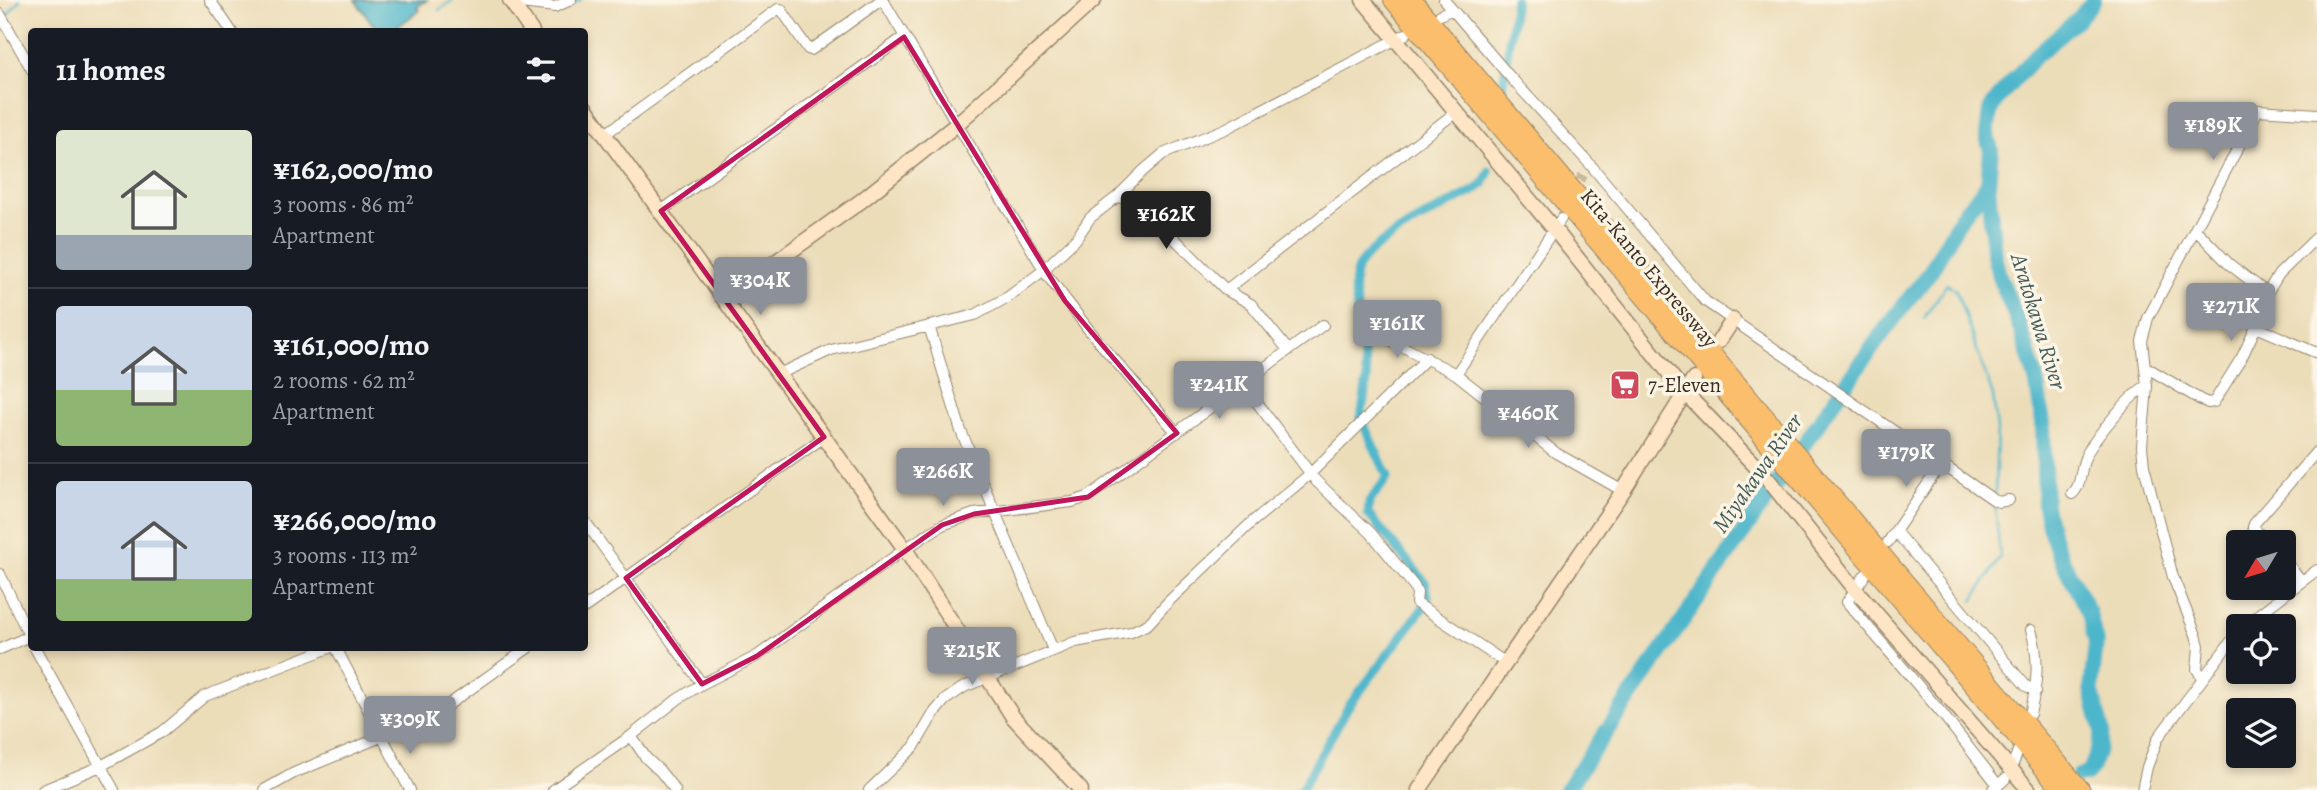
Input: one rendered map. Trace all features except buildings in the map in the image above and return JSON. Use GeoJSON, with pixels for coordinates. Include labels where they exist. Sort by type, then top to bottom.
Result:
{"type":"FeatureCollection","features":[{"type":"Feature","properties":{"kind":"highway","name":"Kita-Kanto Expressway"},"geometry":{"type":"LineString","coordinates":[[1392,0],[1806,477],[2062,790]]}},
{"type":"Feature","properties":{"kind":"highway","name":"Kita-Kanto Expressway"},"geometry":{"type":"LineString","coordinates":[[1412,0],[1778,444]]}},
{"type":"Feature","properties":{"kind":"highway","name":"Kita-Kanto Expressway"},"geometry":{"type":"LineString","coordinates":[[2028,747],[2081,790]]}},
{"type":"Feature","properties":{"kind":"street"},"geometry":{"type":"LineString","coordinates":[[210,0],[229,28]]}},
{"type":"Feature","properties":{"kind":"street"},"geometry":{"type":"LineString","coordinates":[[511,1],[555,7],[571,0]]}},
{"type":"Feature","properties":{"kind":"street"},"geometry":{"type":"LineString","coordinates":[[604,135],[778,9],[781,9],[811,50],[882,0],[1044,268],[1073,310],[1177,433]]}},
{"type":"Feature","properties":{"kind":"street"},"geometry":{"type":"LineString","coordinates":[[725,298],[861,201],[957,124],[1094,0]]}},
{"type":"Feature","properties":{"kind":"street"},"geometry":{"type":"LineString","coordinates":[[1363,0],[1401,37],[1456,112],[1558,224],[1685,394],[1767,478],[1855,589],[2028,790]]}},
{"type":"Feature","properties":{"kind":"street"},"geometry":{"type":"LineString","coordinates":[[1444,0],[1589,163],[1701,296],[1996,501],[2009,500]]}},
{"type":"Feature","properties":{"kind":"street"},"geometry":{"type":"LineString","coordinates":[[511,1],[529,28]]}},
{"type":"Feature","properties":{"kind":"street"},"geometry":{"type":"LineString","coordinates":[[1440,15],[1451,9]]}},
{"type":"Feature","properties":{"kind":"street"},"geometry":{"type":"LineString","coordinates":[[0,14],[28,63]]}},
{"type":"Feature","properties":{"kind":"street"},"geometry":{"type":"LineString","coordinates":[[661,211],[904,37]]}},
{"type":"Feature","properties":{"kind":"street"},"geometry":{"type":"LineString","coordinates":[[779,374],[831,350],[975,315],[992,307],[1024,286],[1076,239],[1090,218],[1163,154],[1225,129],[1401,37]]}},
{"type":"Feature","properties":{"kind":"street"},"geometry":{"type":"LineString","coordinates":[[2202,678],[2197,669],[2199,646],[2196,635],[2173,577],[2144,466],[2142,446],[2147,386],[2142,341],[2144,327],[2258,110],[2317,114]]}},
{"type":"Feature","properties":{"kind":"street"},"geometry":{"type":"LineString","coordinates":[[588,112],[905,549],[1013,717],[1081,790]]}},
{"type":"Feature","properties":{"kind":"street"},"geometry":{"type":"LineString","coordinates":[[1226,290],[1456,112]]}},
{"type":"Feature","properties":{"kind":"street"},"geometry":{"type":"LineString","coordinates":[[1583,175],[1589,163]]}},
{"type":"Feature","properties":{"kind":"street"},"geometry":{"type":"LineString","coordinates":[[1117,197],[1128,199],[1161,225],[1226,290],[1251,304],[1288,350]]}},
{"type":"Feature","properties":{"kind":"street"},"geometry":{"type":"LineString","coordinates":[[1456,374],[1558,224]]}},
{"type":"Feature","properties":{"kind":"street"},"geometry":{"type":"LineString","coordinates":[[2195,229],[2229,264],[2267,293]]}},
{"type":"Feature","properties":{"kind":"street"},"geometry":{"type":"LineString","coordinates":[[2146,367],[2201,400],[2214,402],[2242,358],[2267,293],[2279,274],[2317,237]]}},
{"type":"Feature","properties":{"kind":"street"},"geometry":{"type":"LineString","coordinates":[[1719,341],[1733,320]]}},
{"type":"Feature","properties":{"kind":"street"},"geometry":{"type":"LineString","coordinates":[[553,790],[631,736],[678,699],[757,656],[942,525],[974,514],[1072,502],[1088,497],[1323,324]]}},
{"type":"Feature","properties":{"kind":"street"},"geometry":{"type":"LineString","coordinates":[[929,326],[961,431],[997,511],[1053,650]]}},
{"type":"Feature","properties":{"kind":"street"},"geometry":{"type":"LineString","coordinates":[[2256,327],[2317,353]]}},
{"type":"Feature","properties":{"kind":"street"},"geometry":{"type":"LineString","coordinates":[[1375,335],[1456,374],[1556,453],[1623,491]]}},
{"type":"Feature","properties":{"kind":"street"},"geometry":{"type":"LineString","coordinates":[[869,790],[914,747],[934,713],[964,687],[1074,642],[1131,632],[1148,624],[1252,522],[1310,474],[1427,358]]}},
{"type":"Feature","properties":{"kind":"street"},"geometry":{"type":"LineString","coordinates":[[1419,790],[1623,491],[1694,379]]}},
{"type":"Feature","properties":{"kind":"street"},"geometry":{"type":"LineString","coordinates":[[1243,384],[1310,474],[1371,533],[1414,586],[1417,593],[1416,603],[1506,663]]}},
{"type":"Feature","properties":{"kind":"street"},"geometry":{"type":"LineString","coordinates":[[2072,494],[2076,490],[2082,464],[2093,444],[2130,400],[2147,386]]}},
{"type":"Feature","properties":{"kind":"street"},"geometry":{"type":"LineString","coordinates":[[588,605],[824,437]]}},
{"type":"Feature","properties":{"kind":"street"},"geometry":{"type":"LineString","coordinates":[[2256,530],[2254,524],[2317,451]]}},
{"type":"Feature","properties":{"kind":"street"},"geometry":{"type":"LineString","coordinates":[[1888,542],[1942,463]]}},
{"type":"Feature","properties":{"kind":"street"},"geometry":{"type":"LineString","coordinates":[[588,526],[702,684]]}},
{"type":"Feature","properties":{"kind":"street"},"geometry":{"type":"LineString","coordinates":[[1895,531],[2026,686],[2036,691]]}},
{"type":"Feature","properties":{"kind":"street"},"geometry":{"type":"LineString","coordinates":[[2258,614],[2317,570]]}},
{"type":"Feature","properties":{"kind":"street"},"geometry":{"type":"LineString","coordinates":[[0,574],[28,632]]}},
{"type":"Feature","properties":{"kind":"street"},"geometry":{"type":"LineString","coordinates":[[2296,574],[2301,580]]}},
{"type":"Feature","properties":{"kind":"street"},"geometry":{"type":"LineString","coordinates":[[1865,576],[1847,602],[1999,785]]}},
{"type":"Feature","properties":{"kind":"street"},"geometry":{"type":"LineString","coordinates":[[2030,714],[2036,691],[2038,657],[2031,630]]}},
{"type":"Feature","properties":{"kind":"street"},"geometry":{"type":"LineString","coordinates":[[0,649],[28,639]]}},
{"type":"Feature","properties":{"kind":"street"},"geometry":{"type":"LineString","coordinates":[[2142,790],[2158,737],[2226,647]]}},
{"type":"Feature","properties":{"kind":"street"},"geometry":{"type":"LineString","coordinates":[[36,651],[114,790]]}},
{"type":"Feature","properties":{"kind":"street"},"geometry":{"type":"LineString","coordinates":[[43,790],[101,766],[162,732],[205,696],[321,651]]}},
{"type":"Feature","properties":{"kind":"street"},"geometry":{"type":"LineString","coordinates":[[338,651],[410,790]]}},
{"type":"Feature","properties":{"kind":"street"},"geometry":{"type":"LineString","coordinates":[[264,790],[294,773],[434,715],[524,651]]}},
{"type":"Feature","properties":{"kind":"street"},"geometry":{"type":"LineString","coordinates":[[631,736],[646,758],[675,790]]}},
{"type":"Feature","properties":{"kind":"street"},"geometry":{"type":"LineString","coordinates":[[2013,764],[2028,747]]}},
{"type":"Feature","properties":{"kind":"highlighted area"},"geometry":{"type":"Polygon","coordinates":[[[904,37],[1065,301],[1177,433],[1088,497],[974,514],[942,525],[757,656],[702,684],[626,578],[824,437],[661,211],[904,37]]]}},
{"type":"Feature","properties":{"kind":"water"},"geometry":{"type":"Polygon","coordinates":[[[355,0],[427,0],[417,7],[419,11],[395,28],[376,28],[355,0]]]}},
{"type":"Feature","properties":{"kind":"waterway"},"geometry":{"type":"LineString","coordinates":[[5,18],[20,0]]}},
{"type":"Feature","properties":{"kind":"waterway"},"geometry":{"type":"LineString","coordinates":[[439,10],[453,0]]}},
{"type":"Feature","properties":{"kind":"waterway"},"geometry":{"type":"LineString","coordinates":[[572,4],[581,0]]}},
{"type":"Feature","properties":{"kind":"waterway"},"geometry":{"type":"LineString","coordinates":[[1503,85],[1515,0]]}},
{"type":"Feature","properties":{"kind":"waterway","name":"Aratokawa River"},"geometry":{"type":"LineString","coordinates":[[2079,776],[2087,774],[2091,769],[2102,731],[2091,689],[2096,643],[2089,613],[2059,554],[2045,506],[2043,423],[2036,379],[1994,255],[1988,184],[1991,150],[1987,136],[1990,110],[1998,98],[2034,57],[2079,18],[2094,0]]}},
{"type":"Feature","properties":{"kind":"waterway"},"geometry":{"type":"LineString","coordinates":[[1301,790],[1348,707],[1426,604],[1428,596],[1425,582],[1368,514],[1369,502],[1388,477],[1361,419],[1367,379],[1354,287],[1357,271],[1379,245],[1475,190],[1483,184],[1489,171]]}},
{"type":"Feature","properties":{"kind":"waterway","name":"Miyakawa River"},"geometry":{"type":"LineString","coordinates":[[1566,790],[1829,408],[1930,272],[1961,217],[1988,184]]}},
{"type":"Feature","properties":{"kind":"waterway","name":"Miyakawa River"},"geometry":{"type":"LineString","coordinates":[[1930,272],[1934,275]]}},
{"type":"Feature","properties":{"kind":"waterway"},"geometry":{"type":"LineString","coordinates":[[1924,318],[1947,284],[1956,290],[1993,396],[1997,429],[1995,498]]}},
{"type":"Feature","properties":{"kind":"waterway"},"geometry":{"type":"LineString","coordinates":[[1973,601],[2000,557],[1995,504]]}},
{"type":"Feature","properties":{"kind":"tunnel"},"geometry":{"type":"LineString","coordinates":[[1574,194],[1583,175]]}},
{"type":"Feature","properties":{"kind":"place","name":"7-Eleven"},"geometry":{"type":"Point","coordinates":[1625,385]}}]}
